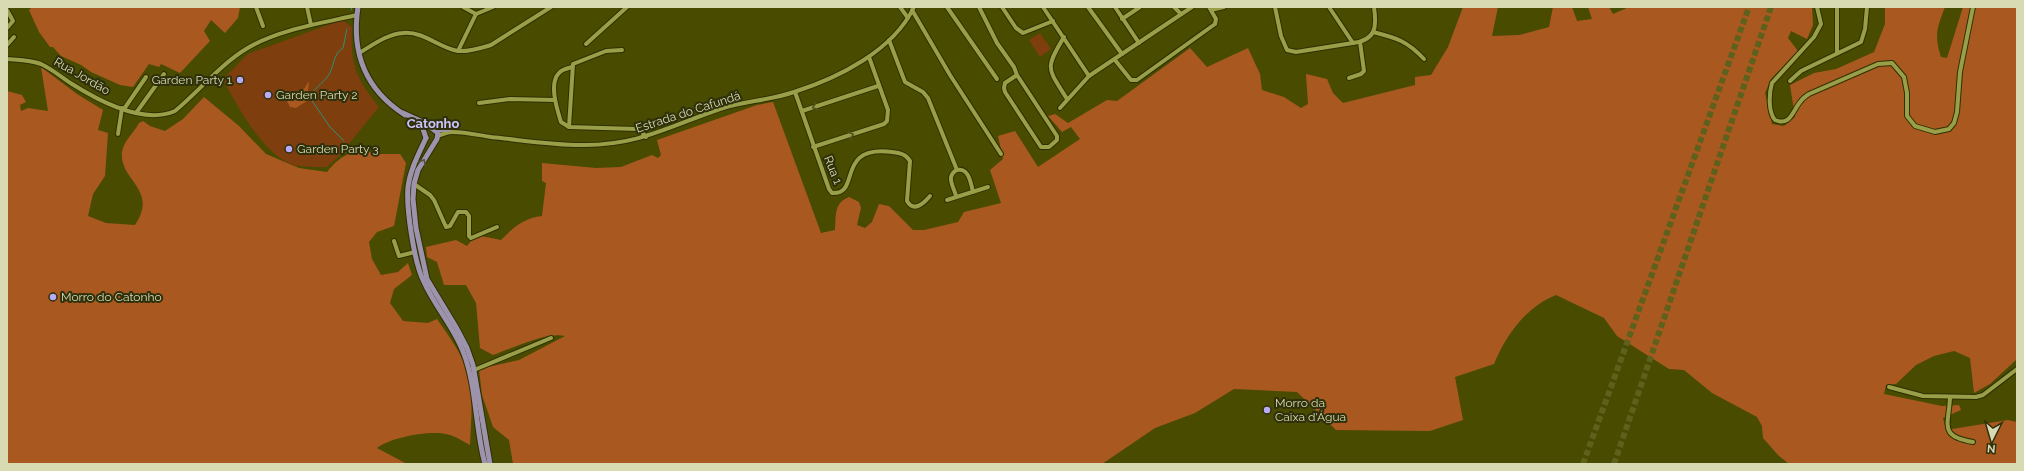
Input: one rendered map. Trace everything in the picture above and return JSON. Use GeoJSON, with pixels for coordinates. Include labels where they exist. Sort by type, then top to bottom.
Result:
{"type":"FeatureCollection","features":[{"type":"Feature","properties":{"kind":"main road","name":"Estrada do Cafundá"},"geometry":{"type":"LineString","coordinates":[[358,7],[359,53],[370,82],[380,96],[419,125],[426,136]]}},
{"type":"Feature","properties":{"kind":"main road","name":"Estrada do Cafundá"},"geometry":{"type":"LineString","coordinates":[[403,114],[425,123]]}},
{"type":"Feature","properties":{"kind":"main road"},"geometry":{"type":"LineString","coordinates":[[425,123],[433,129],[436,138],[418,170],[414,184],[413,199],[416,228],[427,279],[464,343],[474,370],[490,464]]}},
{"type":"Feature","properties":{"kind":"main road"},"geometry":{"type":"LineString","coordinates":[[449,129],[429,130],[411,175],[408,188],[408,202],[415,252],[423,280],[464,352],[471,377],[476,417],[485,464]]}},
{"type":"Feature","properties":{"kind":"main road"},"geometry":{"type":"LineString","coordinates":[[426,136],[430,141],[436,138]]}},
{"type":"Feature","properties":{"kind":"street"},"geometry":{"type":"LineString","coordinates":[[256,7],[263,26]]}},
{"type":"Feature","properties":{"kind":"street"},"geometry":{"type":"LineString","coordinates":[[307,7],[312,25]]}},
{"type":"Feature","properties":{"kind":"street"},"geometry":{"type":"LineString","coordinates":[[463,7],[478,11],[486,11],[493,7]]}},
{"type":"Feature","properties":{"kind":"street"},"geometry":{"type":"LineString","coordinates":[[359,53],[391,35],[404,32],[426,37],[458,51],[491,45],[551,7]]}},
{"type":"Feature","properties":{"kind":"street"},"geometry":{"type":"LineString","coordinates":[[586,44],[627,7]]}},
{"type":"Feature","properties":{"kind":"street"},"geometry":{"type":"LineString","coordinates":[[900,7],[908,18]]}},
{"type":"Feature","properties":{"kind":"street"},"geometry":{"type":"LineString","coordinates":[[947,7],[997,79]]}},
{"type":"Feature","properties":{"kind":"street"},"geometry":{"type":"LineString","coordinates":[[979,7],[997,43],[1014,67],[1017,75],[1057,136],[1057,140],[1049,148],[1041,146],[1005,92],[1004,88],[1006,83],[1017,75]]}},
{"type":"Feature","properties":{"kind":"street"},"geometry":{"type":"LineString","coordinates":[[1002,7],[1016,28],[1023,33],[1053,21]]}},
{"type":"Feature","properties":{"kind":"street"},"geometry":{"type":"LineString","coordinates":[[1043,7],[1089,76]]}},
{"type":"Feature","properties":{"kind":"street"},"geometry":{"type":"LineString","coordinates":[[1088,7],[1122,54]]}},
{"type":"Feature","properties":{"kind":"street"},"geometry":{"type":"LineString","coordinates":[[1115,7],[1139,43]]}},
{"type":"Feature","properties":{"kind":"street"},"geometry":{"type":"LineString","coordinates":[[1122,19],[1140,7]]}},
{"type":"Feature","properties":{"kind":"street"},"geometry":{"type":"LineString","coordinates":[[1174,7],[1181,14]]}},
{"type":"Feature","properties":{"kind":"street"},"geometry":{"type":"LineString","coordinates":[[1060,108],[1089,76],[1116,60],[1122,54],[1192,7]]}},
{"type":"Feature","properties":{"kind":"street"},"geometry":{"type":"LineString","coordinates":[[1116,60],[1132,80],[1137,80],[1215,24],[1216,19],[1210,8],[1224,7]]}},
{"type":"Feature","properties":{"kind":"street"},"geometry":{"type":"LineString","coordinates":[[1275,7],[1284,47],[1287,50],[1296,52],[1360,42],[1370,38],[1373,32],[1375,18],[1374,7]]}},
{"type":"Feature","properties":{"kind":"street"},"geometry":{"type":"LineString","coordinates":[[1329,7],[1353,43]]}},
{"type":"Feature","properties":{"kind":"street"},"geometry":{"type":"LineString","coordinates":[[1817,7],[1821,24],[1816,33],[1772,83],[1770,92],[1771,112],[1775,120],[1781,122],[1789,119],[1800,101],[1809,94],[1878,64],[1892,63],[1904,77],[1907,93],[1907,116],[1915,126],[1935,132],[1949,129],[1954,123],[1957,112],[1960,72],[1973,7]]}},
{"type":"Feature","properties":{"kind":"street"},"geometry":{"type":"LineString","coordinates":[[1837,7],[1837,53]]}},
{"type":"Feature","properties":{"kind":"street"},"geometry":{"type":"LineString","coordinates":[[1790,81],[1801,71],[1861,42],[1865,29],[1867,7]]}},
{"type":"Feature","properties":{"kind":"street"},"geometry":{"type":"LineString","coordinates":[[913,9],[944,65],[1001,154]]}},
{"type":"Feature","properties":{"kind":"street","name":"Estrada do Cafundá"},"geometry":{"type":"LineString","coordinates":[[425,123],[461,132],[530,142],[582,145],[621,143],[646,137],[726,108],[794,92],[843,72],[869,57],[889,40],[908,18],[913,9]]}},
{"type":"Feature","properties":{"kind":"street"},"geometry":{"type":"LineString","coordinates":[[7,10],[13,21],[7,28]]}},
{"type":"Feature","properties":{"kind":"street"},"geometry":{"type":"LineString","coordinates":[[458,51],[478,11]]}},
{"type":"Feature","properties":{"kind":"street","name":"Rua Jordão"},"geometry":{"type":"LineString","coordinates":[[7,59],[39,64],[100,100],[136,113],[155,116],[175,111],[247,49],[259,42],[312,25],[357,15]]}},
{"type":"Feature","properties":{"kind":"street"},"geometry":{"type":"LineString","coordinates":[[1373,32],[1397,38],[1406,42],[1424,59]]}},
{"type":"Feature","properties":{"kind":"street"},"geometry":{"type":"LineString","coordinates":[[7,45],[14,37]]}},
{"type":"Feature","properties":{"kind":"street"},"geometry":{"type":"LineString","coordinates":[[1064,37],[1052,58],[1050,70],[1067,99]]}},
{"type":"Feature","properties":{"kind":"street"},"geometry":{"type":"LineString","coordinates":[[889,40],[905,82],[924,92],[928,98],[957,170]]}},
{"type":"Feature","properties":{"kind":"street"},"geometry":{"type":"LineString","coordinates":[[1349,78],[1361,74],[1364,71],[1360,42]]}},
{"type":"Feature","properties":{"kind":"street"},"geometry":{"type":"LineString","coordinates":[[569,127],[572,67],[575,62],[601,53],[622,50]]}},
{"type":"Feature","properties":{"kind":"street"},"geometry":{"type":"LineString","coordinates":[[794,92],[802,111],[813,147],[884,124],[888,117],[888,110],[878,86],[869,57]]}},
{"type":"Feature","properties":{"kind":"street"},"geometry":{"type":"LineString","coordinates":[[572,67],[561,72],[556,77],[555,100],[561,122],[569,127],[637,129],[642,131],[646,137]]}},
{"type":"Feature","properties":{"kind":"street"},"geometry":{"type":"LineString","coordinates":[[136,113],[164,74]]}},
{"type":"Feature","properties":{"kind":"street"},"geometry":{"type":"LineString","coordinates":[[118,134],[123,108],[146,77]]}},
{"type":"Feature","properties":{"kind":"street"},"geometry":{"type":"LineString","coordinates":[[802,111],[878,86]]}},
{"type":"Feature","properties":{"kind":"street"},"geometry":{"type":"LineString","coordinates":[[479,103],[510,98],[555,100]]}},
{"type":"Feature","properties":{"kind":"street","name":"Estrada do Cafundá"},"geometry":{"type":"LineString","coordinates":[[436,138],[446,132],[461,132]]}},
{"type":"Feature","properties":{"kind":"street","name":"Rua 1"},"geometry":{"type":"LineString","coordinates":[[813,147],[829,189],[832,193],[844,190],[859,157],[872,151],[879,150],[902,154],[910,161],[907,201],[909,205],[912,207],[920,206],[930,196]]}},
{"type":"Feature","properties":{"kind":"street"},"geometry":{"type":"LineString","coordinates":[[956,196],[951,179],[954,172],[957,170],[963,170],[968,175],[973,192]]}},
{"type":"Feature","properties":{"kind":"street"},"geometry":{"type":"LineString","coordinates":[[414,184],[430,195],[434,200],[446,228],[450,226],[458,212],[462,211],[466,212],[469,216],[469,236],[471,238],[498,227]]}},
{"type":"Feature","properties":{"kind":"street"},"geometry":{"type":"LineString","coordinates":[[947,200],[988,187]]}},
{"type":"Feature","properties":{"kind":"street"},"geometry":{"type":"LineString","coordinates":[[394,241],[399,256],[415,252]]}},
{"type":"Feature","properties":{"kind":"street"},"geometry":{"type":"LineString","coordinates":[[474,370],[551,338]]}},
{"type":"Feature","properties":{"kind":"street"},"geometry":{"type":"LineString","coordinates":[[1889,387],[1923,396],[1950,397],[1983,395],[2017,369]]}},
{"type":"Feature","properties":{"kind":"street"},"geometry":{"type":"LineString","coordinates":[[1950,397],[1947,423],[1949,431],[1952,436],[1959,440],[1973,442]]}},
{"type":"Feature","properties":{"kind":"shaded area"},"geometry":{"type":"Polygon","coordinates":[[[32,7],[240,7],[238,18],[225,33],[211,20],[204,31],[210,41],[180,73],[161,64],[159,67],[149,64],[133,87],[120,85],[61,56],[53,47],[50,47],[39,32],[29,10],[32,7]]]}},
{"type":"Feature","properties":{"kind":"shaded area"},"geometry":{"type":"Polygon","coordinates":[[[1463,7],[1498,7],[1492,36],[1519,35],[1549,27],[1553,7],[1572,7],[1577,21],[1592,19],[1588,7],[1609,7],[1613,14],[1629,7],[1812,7],[1813,25],[1807,39],[1791,31],[1788,38],[1798,51],[1771,79],[1765,93],[1772,124],[1784,126],[1795,117],[1790,85],[1814,73],[1836,69],[1874,52],[1885,24],[1885,7],[1945,7],[1938,26],[1937,37],[1941,57],[1947,58],[1963,7],[2017,7],[2017,359],[1990,384],[1974,393],[1970,358],[1954,351],[1934,356],[1916,365],[1896,384],[1886,385],[1884,394],[1942,406],[1959,405],[1961,410],[1943,418],[1946,430],[2008,420],[2017,422],[2017,464],[1789,464],[1778,455],[1763,438],[1762,426],[1757,417],[1712,393],[1684,370],[1669,369],[1617,336],[1604,318],[1556,295],[1545,300],[1526,314],[1511,333],[1494,364],[1455,377],[1463,420],[1430,431],[1336,430],[1297,392],[1234,389],[1195,413],[1155,428],[1102,464],[513,464],[509,440],[493,427],[482,395],[479,369],[519,360],[565,336],[557,335],[539,338],[493,355],[480,348],[476,303],[466,285],[444,285],[437,262],[427,257],[426,247],[456,240],[467,246],[476,235],[501,240],[510,231],[525,221],[542,216],[546,183],[542,181],[542,163],[596,168],[621,167],[652,155],[658,158],[661,155],[657,140],[757,105],[773,102],[821,233],[835,230],[838,206],[849,197],[859,202],[861,208],[857,225],[865,228],[872,222],[879,204],[889,206],[913,230],[924,230],[958,222],[964,212],[1001,203],[990,170],[1003,159],[998,136],[1015,131],[1038,167],[1080,139],[1071,127],[1062,132],[1048,116],[1055,114],[1068,123],[1107,100],[1117,101],[1190,48],[1207,67],[1248,48],[1260,74],[1262,90],[1284,97],[1301,108],[1308,104],[1306,74],[1327,79],[1333,93],[1343,103],[1415,85],[1415,77],[1431,75],[1448,47],[1463,7]]]}},
{"type":"Feature","properties":{"kind":"shaded area"},"geometry":{"type":"Polygon","coordinates":[[[342,20],[352,27],[352,51],[356,70],[365,88],[379,107],[339,156],[327,167],[299,166],[287,162],[275,154],[254,131],[244,117],[223,79],[248,54],[342,20]]]}},
{"type":"Feature","properties":{"kind":"shaded area"},"geometry":{"type":"Polygon","coordinates":[[[1040,33],[1051,49],[1040,57],[1029,40],[1040,33]]]}},
{"type":"Feature","properties":{"kind":"shaded area"},"geometry":{"type":"Polygon","coordinates":[[[41,67],[77,94],[103,110],[98,130],[108,133],[105,176],[93,194],[88,216],[106,223],[135,225],[141,213],[143,202],[141,194],[126,171],[122,152],[127,140],[139,123],[143,121],[150,126],[165,131],[183,119],[204,97],[239,126],[266,154],[299,168],[327,172],[343,157],[353,152],[365,149],[373,154],[400,154],[406,163],[394,226],[377,232],[369,242],[372,259],[381,275],[398,272],[408,263],[412,275],[394,289],[390,303],[403,321],[428,323],[437,319],[461,357],[467,371],[471,389],[472,407],[470,445],[450,435],[433,433],[402,437],[392,440],[377,448],[407,464],[7,464],[7,91],[22,95],[26,102],[20,105],[21,111],[28,108],[48,111],[41,67]]]}},
{"type":"Feature","properties":{"kind":"shaded area"},"geometry":{"type":"Polygon","coordinates":[[[309,81],[307,101],[296,108],[290,107],[287,101],[304,89],[309,81]]]}},
{"type":"Feature","properties":{"kind":"waterway"},"geometry":{"type":"LineString","coordinates":[[344,141],[330,127],[310,98],[313,92],[328,76],[335,57],[343,48],[347,29]]}},
{"type":"Feature","properties":{"kind":"tunnel"},"geometry":{"type":"LineString","coordinates":[[1583,464],[1749,7]]}},
{"type":"Feature","properties":{"kind":"tunnel"},"geometry":{"type":"LineString","coordinates":[[1614,464],[1771,7]]}},
{"type":"Feature","properties":{"kind":"place","name":"Garden Party 1"},"geometry":{"type":"Point","coordinates":[240,80]}},
{"type":"Feature","properties":{"kind":"place","name":"Garden Party 2"},"geometry":{"type":"Point","coordinates":[268,95]}},
{"type":"Feature","properties":{"kind":"place","name":"Garden Party 3"},"geometry":{"type":"Point","coordinates":[289,149]}},
{"type":"Feature","properties":{"kind":"place","name":"Morro do Catonho"},"geometry":{"type":"Point","coordinates":[53,297]}},
{"type":"Feature","properties":{"kind":"place","name":"Morro da Caixa d'Água"},"geometry":{"type":"Point","coordinates":[1267,410]}},
{"type":"Feature","properties":{"kind":"district","name":"Catonho"},"geometry":{"type":"Point","coordinates":[433,123]}}]}
